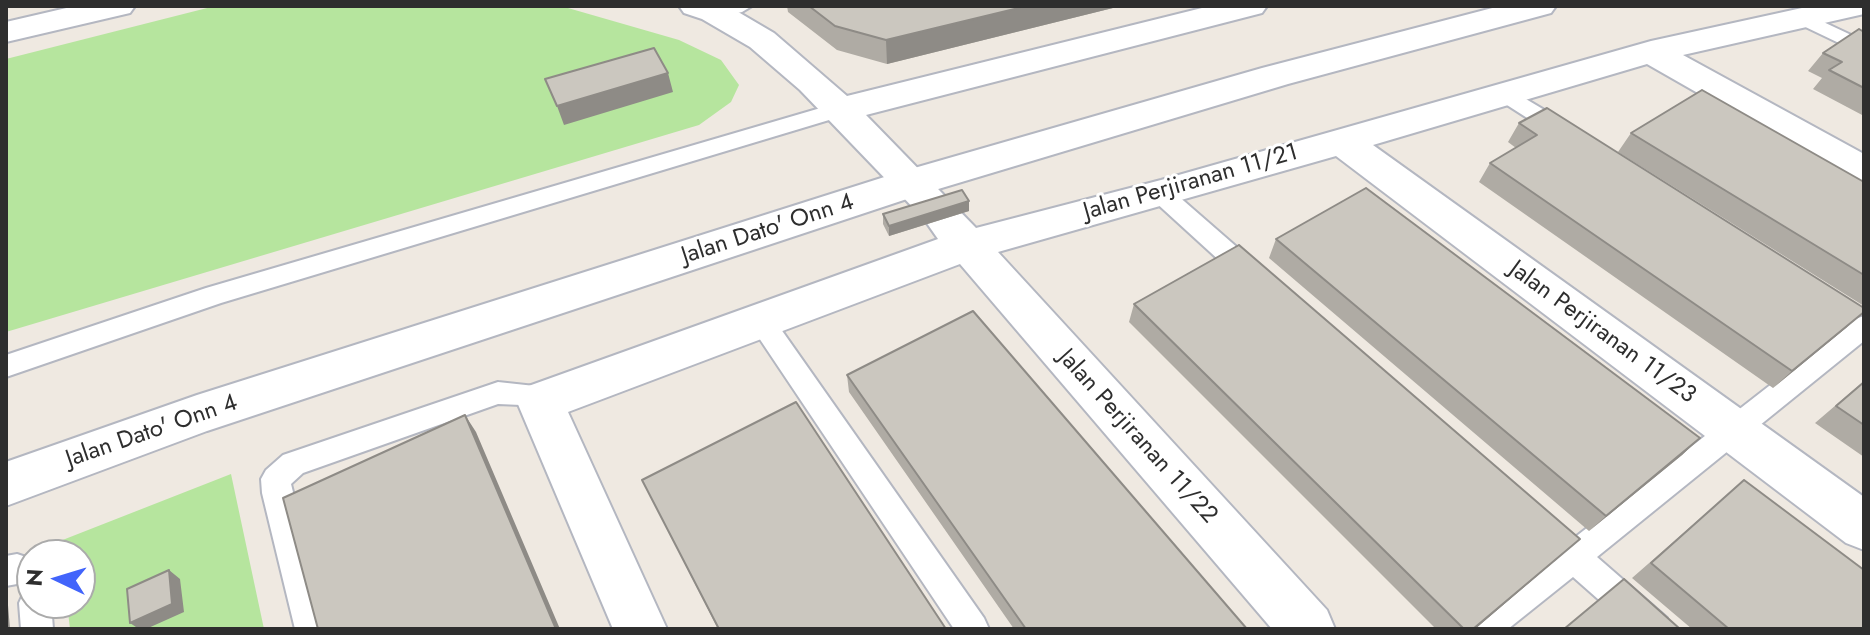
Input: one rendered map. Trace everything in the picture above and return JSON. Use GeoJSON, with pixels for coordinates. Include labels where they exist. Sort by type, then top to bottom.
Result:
{"type":"FeatureCollection","features":[{"type":"Feature","properties":{"kind":"street"},"geometry":{"type":"LineString","coordinates":[[6,32],[118,6]]}},
{"type":"Feature","properties":{"kind":"street"},"geometry":{"type":"LineString","coordinates":[[841,109],[1250,6]]}},
{"type":"Feature","properties":{"kind":"street","name":"Jalan Dato' Onn 4"},"geometry":{"type":"LineString","coordinates":[[6,484],[197,415],[939,214],[1275,76],[1539,6]]}},
{"type":"Feature","properties":{"kind":"street","name":"Jalan Perjiranan 11/21"},"geometry":{"type":"LineString","coordinates":[[540,402],[762,322],[939,214],[1161,194],[1651,52],[1856,6]]}},
{"type":"Feature","properties":{"kind":"street","name":"Jalan Perjiranan 11/22"},"geometry":{"type":"LineString","coordinates":[[717,8],[762,40],[841,109],[939,214],[1308,629]]}},
{"type":"Feature","properties":{"kind":"street"},"geometry":{"type":"LineString","coordinates":[[1651,52],[1864,171]]}},
{"type":"Feature","properties":{"kind":"street","name":"Jalan Perjiranan 11/23"},"geometry":{"type":"LineString","coordinates":[[1340,140],[1864,527]]}},
{"type":"Feature","properties":{"kind":"street"},"geometry":{"type":"LineString","coordinates":[[540,402],[640,629]]}},
{"type":"Feature","properties":{"kind":"lane"},"geometry":{"type":"LineString","coordinates":[[1802,18],[1864,49]]}},
{"type":"Feature","properties":{"kind":"lane"},"geometry":{"type":"LineString","coordinates":[[1504,93],[1584,144]]}},
{"type":"Feature","properties":{"kind":"lane"},"geometry":{"type":"LineString","coordinates":[[6,366],[215,295],[841,109]]}},
{"type":"Feature","properties":{"kind":"lane"},"geometry":{"type":"LineString","coordinates":[[1161,194],[1279,298]]}},
{"type":"Feature","properties":{"kind":"lane"},"geometry":{"type":"LineString","coordinates":[[762,322],[973,629]]}},
{"type":"Feature","properties":{"kind":"lane"},"geometry":{"type":"LineString","coordinates":[[1483,629],[1733,430],[1860,322]]}},
{"type":"Feature","properties":{"kind":"lane"},"geometry":{"type":"LineString","coordinates":[[311,629],[276,479],[293,464],[498,393],[525,394],[540,402]]}},
{"type":"Feature","properties":{"kind":"lane"},"geometry":{"type":"LineString","coordinates":[[1526,515],[1656,629]]}},
{"type":"Feature","properties":{"kind":"green space"},"geometry":{"type":"Polygon","coordinates":[[[215,6],[561,6],[679,40],[721,60],[739,85],[731,102],[699,125],[6,332],[6,59],[215,6]]]}},
{"type":"Feature","properties":{"kind":"green space"},"geometry":{"type":"Polygon","coordinates":[[[231,474],[264,629],[70,629],[69,619],[96,619],[96,539],[65,539],[231,474]]]}},
{"type":"Feature","properties":{"kind":"building"},"geometry":{"type":"Polygon","coordinates":[[[809,6],[1027,6],[886,40],[835,26],[809,6]]]}},
{"type":"Feature","properties":{"kind":"building"},"geometry":{"type":"Polygon","coordinates":[[[1859,29],[1864,32],[1864,88],[1829,70],[1842,62],[1823,53],[1859,29]]]}},
{"type":"Feature","properties":{"kind":"building"},"geometry":{"type":"Polygon","coordinates":[[[654,48],[668,73],[557,106],[545,79],[654,48]]]}},
{"type":"Feature","properties":{"kind":"building"},"geometry":{"type":"Polygon","coordinates":[[[1702,90],[1864,182],[1864,275],[1631,133],[1702,90]]]}},
{"type":"Feature","properties":{"kind":"building"},"geometry":{"type":"Polygon","coordinates":[[[1547,108],[1864,308],[1864,312],[1792,371],[1490,163],[1537,135],[1519,123],[1547,108]]]}},
{"type":"Feature","properties":{"kind":"building"},"geometry":{"type":"Polygon","coordinates":[[[1366,188],[1700,438],[1606,516],[1276,239],[1366,188]]]}},
{"type":"Feature","properties":{"kind":"building"},"geometry":{"type":"Polygon","coordinates":[[[962,190],[969,201],[889,226],[883,214],[962,190]]]}},
{"type":"Feature","properties":{"kind":"building"},"geometry":{"type":"Polygon","coordinates":[[[1239,245],[1580,539],[1473,629],[1464,629],[1134,304],[1239,245]]]}},
{"type":"Feature","properties":{"kind":"building"},"geometry":{"type":"Polygon","coordinates":[[[973,311],[1247,629],[1026,629],[847,375],[973,311]]]}},
{"type":"Feature","properties":{"kind":"building"},"geometry":{"type":"Polygon","coordinates":[[[1864,382],[1864,425],[1836,406],[1864,382]]]}},
{"type":"Feature","properties":{"kind":"building"},"geometry":{"type":"Polygon","coordinates":[[[796,402],[946,629],[719,629],[642,480],[796,402]]]}},
{"type":"Feature","properties":{"kind":"building"},"geometry":{"type":"Polygon","coordinates":[[[465,415],[556,629],[318,629],[283,498],[465,415]]]}},
{"type":"Feature","properties":{"kind":"building"},"geometry":{"type":"Polygon","coordinates":[[[1744,480],[1864,570],[1864,629],[1729,629],[1651,563],[1744,480]]]}},
{"type":"Feature","properties":{"kind":"building"},"geometry":{"type":"Polygon","coordinates":[[[169,570],[172,604],[130,623],[127,589],[169,570]]]}},
{"type":"Feature","properties":{"kind":"building"},"geometry":{"type":"Polygon","coordinates":[[[1624,579],[1680,629],[1564,629],[1624,579]]]}}]}
